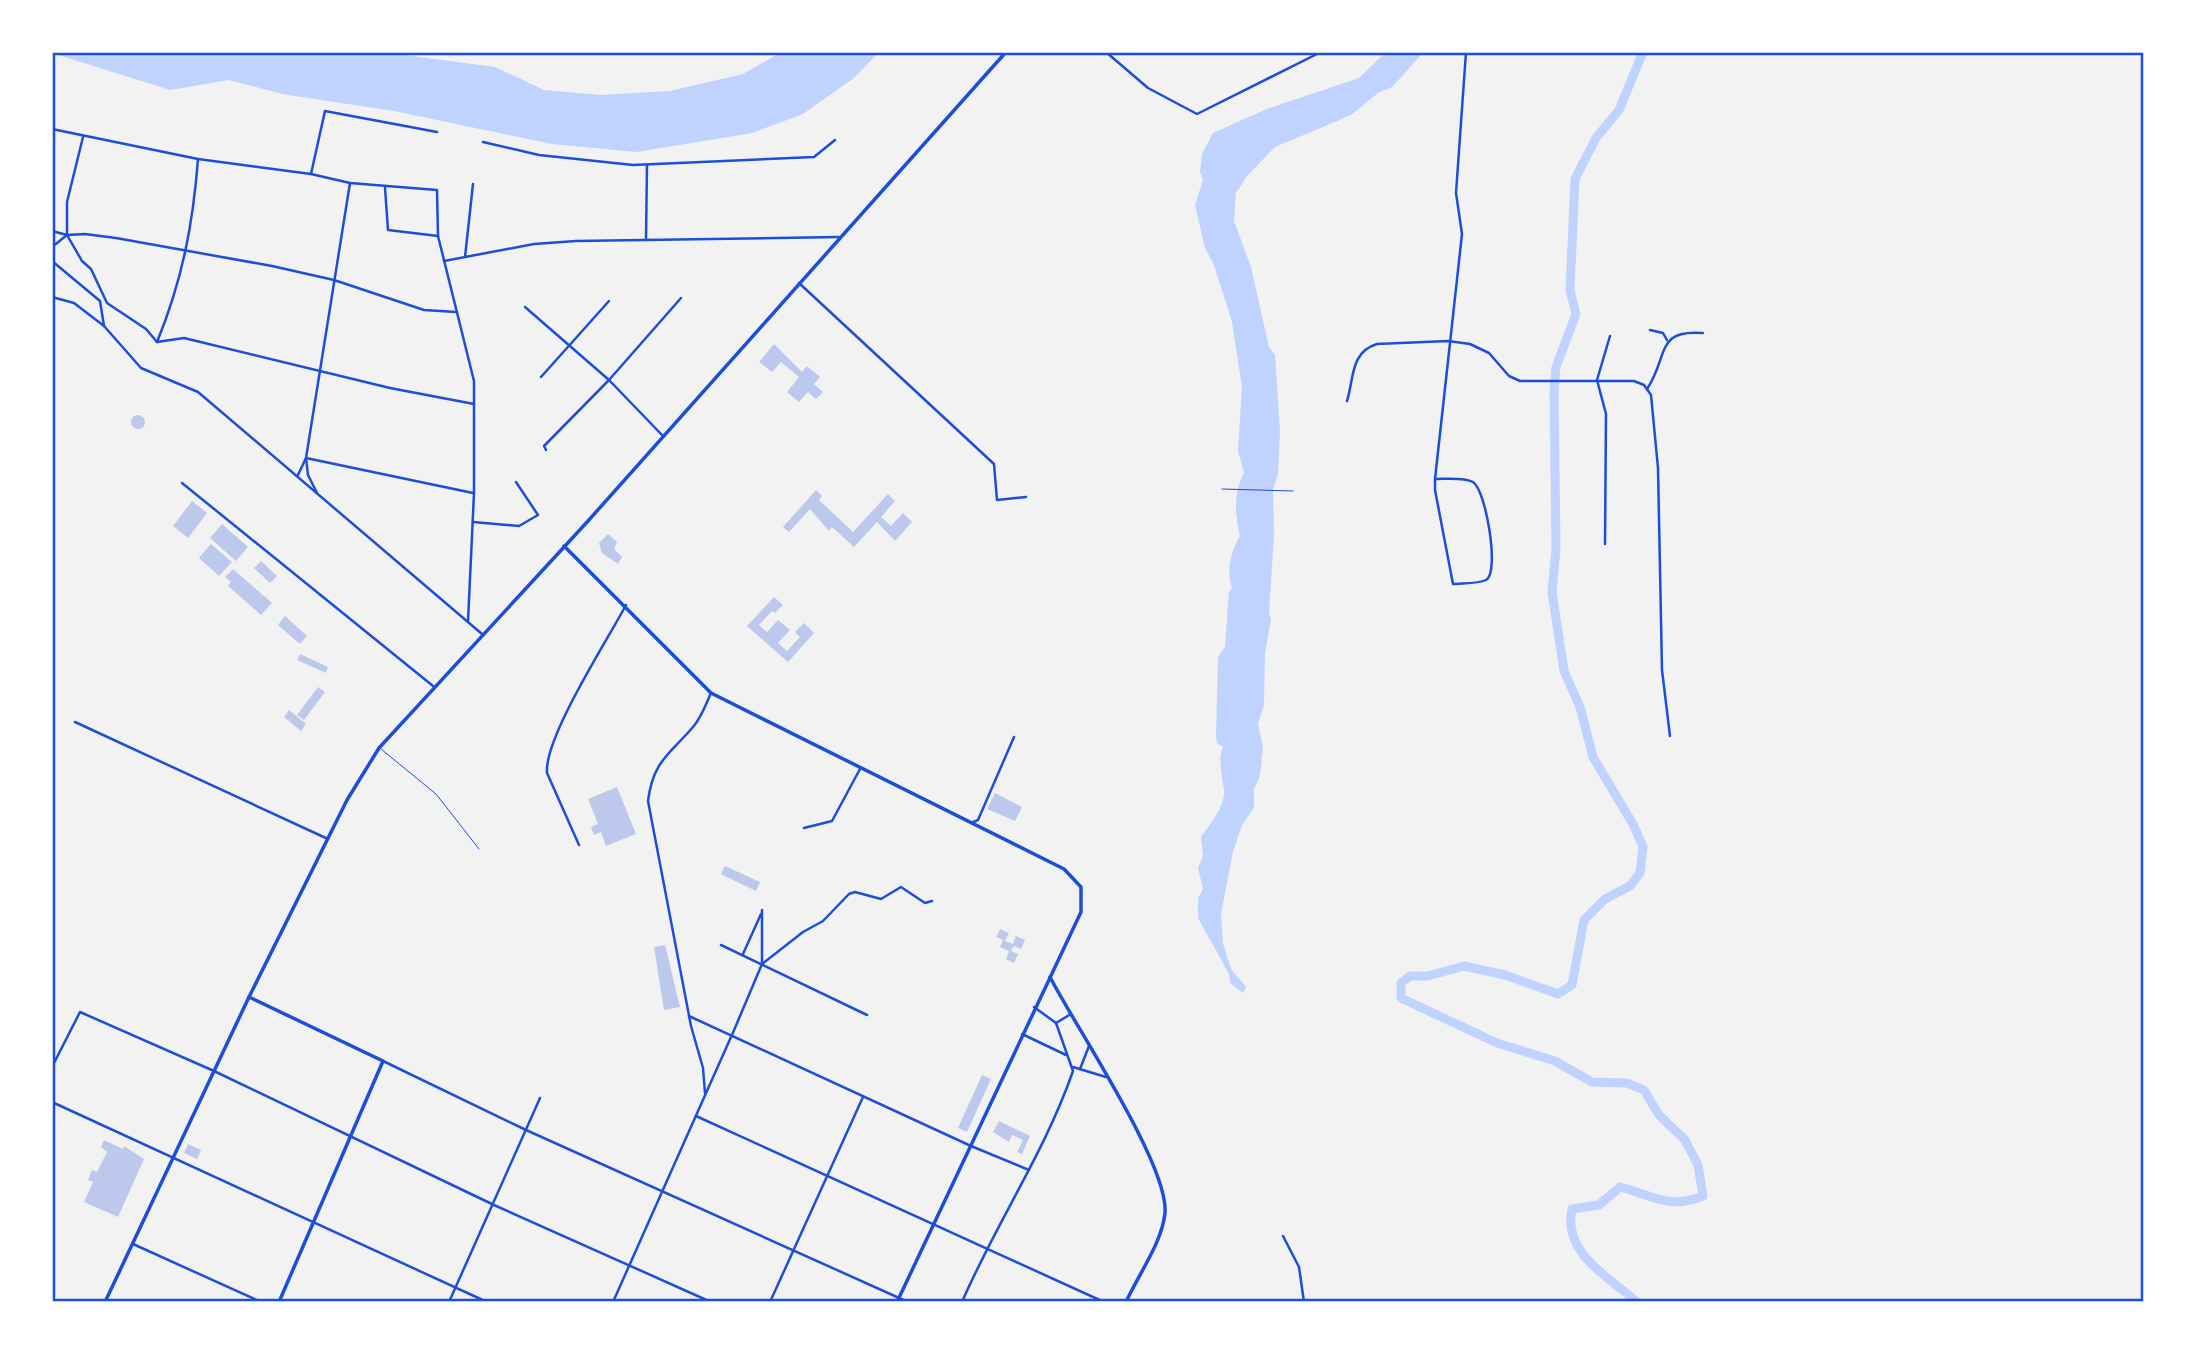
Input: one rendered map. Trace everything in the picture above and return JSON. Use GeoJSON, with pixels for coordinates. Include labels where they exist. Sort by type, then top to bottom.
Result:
{"type":"FeatureCollection","features":[{"type":"Feature","properties":{"kind":"main road"},"geometry":{"type":"LineString","coordinates":[[105,1301],[249,997],[328,839],[379,748],[564,546],[1006,52]]}},
{"type":"Feature","properties":{"kind":"main road"},"geometry":{"type":"LineString","coordinates":[[564,546],[626,605],[711,693],[1067,871],[1078,881],[1083,895],[1081,912],[898,1299]]}},
{"type":"Feature","properties":{"kind":"main road"},"geometry":{"type":"LineString","coordinates":[[1049,976],[1150,1158],[1165,1209],[1163,1226],[1126,1301]]}},
{"type":"Feature","properties":{"kind":"main road"},"geometry":{"type":"LineString","coordinates":[[249,997],[383,1061],[279,1301]]}},
{"type":"Feature","properties":{"kind":"street"},"geometry":{"type":"LineString","coordinates":[[1106,52],[1148,88],[1196,114],[1321,52]]}},
{"type":"Feature","properties":{"kind":"street"},"geometry":{"type":"LineString","coordinates":[[1435,479],[1471,481],[1479,488],[1490,533],[1492,564],[1490,576],[1486,580],[1453,583],[1447,540],[1438,514],[1435,479],[1448,341],[1462,234],[1456,193],[1466,52]]}},
{"type":"Feature","properties":{"kind":"street"},"geometry":{"type":"LineString","coordinates":[[311,174],[325,111],[437,132]]}},
{"type":"Feature","properties":{"kind":"street"},"geometry":{"type":"LineString","coordinates":[[52,129],[198,159],[311,174],[385,188],[437,190],[438,236],[474,381],[474,493],[468,621]]}},
{"type":"Feature","properties":{"kind":"street"},"geometry":{"type":"LineString","coordinates":[[84,136],[67,202],[67,235],[82,261],[91,269],[102,297],[146,329],[157,342]]}},
{"type":"Feature","properties":{"kind":"street"},"geometry":{"type":"LineString","coordinates":[[483,142],[539,155],[633,165],[814,157],[835,140]]}},
{"type":"Feature","properties":{"kind":"street"},"geometry":{"type":"LineString","coordinates":[[157,342],[178,290],[187,250],[198,159]]}},
{"type":"Feature","properties":{"kind":"street"},"geometry":{"type":"LineString","coordinates":[[646,239],[648,164]]}},
{"type":"Feature","properties":{"kind":"street"},"geometry":{"type":"LineString","coordinates":[[317,493],[308,475],[306,458],[350,183]]}},
{"type":"Feature","properties":{"kind":"street"},"geometry":{"type":"LineString","coordinates":[[465,257],[473,184]]}},
{"type":"Feature","properties":{"kind":"street"},"geometry":{"type":"LineString","coordinates":[[385,188],[388,230],[438,236]]}},
{"type":"Feature","properties":{"kind":"street"},"geometry":{"type":"LineString","coordinates":[[52,231],[67,235],[85,233],[187,250],[334,280],[424,310],[456,312]]}},
{"type":"Feature","properties":{"kind":"street"},"geometry":{"type":"LineString","coordinates":[[52,247],[67,235]]}},
{"type":"Feature","properties":{"kind":"street"},"geometry":{"type":"LineString","coordinates":[[444,261],[534,244],[646,239],[839,237]]}},
{"type":"Feature","properties":{"kind":"street"},"geometry":{"type":"LineString","coordinates":[[52,261],[100,300],[104,326]]}},
{"type":"Feature","properties":{"kind":"street"},"geometry":{"type":"LineString","coordinates":[[799,283],[994,464],[997,500],[1026,496]]}},
{"type":"Feature","properties":{"kind":"street"},"geometry":{"type":"LineString","coordinates":[[52,297],[74,303],[104,326],[141,368],[198,392],[482,634]]}},
{"type":"Feature","properties":{"kind":"street"},"geometry":{"type":"LineString","coordinates":[[546,450],[544,446],[609,380],[681,298]]}},
{"type":"Feature","properties":{"kind":"street"},"geometry":{"type":"LineString","coordinates":[[541,377],[609,301]]}},
{"type":"Feature","properties":{"kind":"street"},"geometry":{"type":"LineString","coordinates":[[525,307],[609,380],[662,435]]}},
{"type":"Feature","properties":{"kind":"street"},"geometry":{"type":"LineString","coordinates":[[1650,330],[1663,333],[1667,340]]}},
{"type":"Feature","properties":{"kind":"street"},"geometry":{"type":"LineString","coordinates":[[1647,388],[1655,377],[1667,340],[1682,331],[1703,333]]}},
{"type":"Feature","properties":{"kind":"street"},"geometry":{"type":"LineString","coordinates":[[1605,544],[1606,414],[1597,380],[1609,335]]}},
{"type":"Feature","properties":{"kind":"street"},"geometry":{"type":"LineString","coordinates":[[157,342],[184,338],[474,404]]}},
{"type":"Feature","properties":{"kind":"street"},"geometry":{"type":"LineString","coordinates":[[1347,401],[1356,360],[1366,347],[1448,341],[1470,344],[1489,353],[1509,376],[1520,381],[1634,381],[1647,388],[1651,395],[1658,468],[1662,670],[1670,736]]}},
{"type":"Feature","properties":{"kind":"street"},"geometry":{"type":"LineString","coordinates":[[298,475],[306,458]]}},
{"type":"Feature","properties":{"kind":"street"},"geometry":{"type":"LineString","coordinates":[[306,458],[474,493]]}},
{"type":"Feature","properties":{"kind":"street"},"geometry":{"type":"LineString","coordinates":[[473,522],[519,526],[538,515],[516,482]]}},
{"type":"Feature","properties":{"kind":"street"},"geometry":{"type":"LineString","coordinates":[[182,483],[433,687]]}},
{"type":"Feature","properties":{"kind":"street"},"geometry":{"type":"LineString","coordinates":[[579,845],[547,773],[546,760],[577,691],[626,605]]}},
{"type":"Feature","properties":{"kind":"street"},"geometry":{"type":"LineString","coordinates":[[705,1093],[703,1068],[689,1016],[648,801],[651,780],[659,764],[693,727],[711,693]]}},
{"type":"Feature","properties":{"kind":"street"},"geometry":{"type":"LineString","coordinates":[[75,722],[328,839]]}},
{"type":"Feature","properties":{"kind":"street"},"geometry":{"type":"LineString","coordinates":[[970,823],[978,820],[1014,737]]}},
{"type":"Feature","properties":{"kind":"street"},"geometry":{"type":"LineString","coordinates":[[804,828],[832,821],[860,768]]}},
{"type":"Feature","properties":{"kind":"street"},"geometry":{"type":"LineString","coordinates":[[762,964],[803,932],[823,921],[855,892],[881,900],[901,887],[925,903],[932,901]]}},
{"type":"Feature","properties":{"kind":"street"},"geometry":{"type":"LineString","coordinates":[[613,1301],[762,964],[762,911],[743,954]]}},
{"type":"Feature","properties":{"kind":"street"},"geometry":{"type":"LineString","coordinates":[[721,945],[867,1015]]}},
{"type":"Feature","properties":{"kind":"street"},"geometry":{"type":"LineString","coordinates":[[1034,1007],[1056,1023],[1066,1055],[1073,1067],[1106,1077]]}},
{"type":"Feature","properties":{"kind":"street"},"geometry":{"type":"LineString","coordinates":[[52,1067],[80,1012],[214,1071],[494,1205],[711,1301]]}},
{"type":"Feature","properties":{"kind":"street"},"geometry":{"type":"LineString","coordinates":[[1056,1023],[1070,1014]]}},
{"type":"Feature","properties":{"kind":"street"},"geometry":{"type":"LineString","coordinates":[[689,1016],[1029,1170]]}},
{"type":"Feature","properties":{"kind":"street"},"geometry":{"type":"LineString","coordinates":[[1022,1034],[1066,1055]]}},
{"type":"Feature","properties":{"kind":"street"},"geometry":{"type":"LineString","coordinates":[[1080,1069],[1089,1045]]}},
{"type":"Feature","properties":{"kind":"street"},"geometry":{"type":"LineString","coordinates":[[383,1061],[526,1130],[898,1299],[908,1301]]}},
{"type":"Feature","properties":{"kind":"street"},"geometry":{"type":"LineString","coordinates":[[962,1301],[986,1246],[1029,1170],[1073,1067]]}},
{"type":"Feature","properties":{"kind":"street"},"geometry":{"type":"LineString","coordinates":[[770,1301],[795,1252],[863,1097]]}},
{"type":"Feature","properties":{"kind":"street"},"geometry":{"type":"LineString","coordinates":[[449,1301],[540,1098]]}},
{"type":"Feature","properties":{"kind":"street"},"geometry":{"type":"LineString","coordinates":[[52,1102],[487,1301]]}},
{"type":"Feature","properties":{"kind":"street"},"geometry":{"type":"LineString","coordinates":[[695,1116],[1104,1301]]}},
{"type":"Feature","properties":{"kind":"street"},"geometry":{"type":"LineString","coordinates":[[1283,1236],[1299,1267],[1304,1301]]}},
{"type":"Feature","properties":{"kind":"street"},"geometry":{"type":"LineString","coordinates":[[133,1244],[261,1301]]}},
{"type":"Feature","properties":{"kind":"lane"},"geometry":{"type":"LineString","coordinates":[[379,748],[436,794],[479,849]]}},
{"type":"Feature","properties":{"kind":"path"},"geometry":{"type":"LineString","coordinates":[[1222,489],[1293,491]]}},
{"type":"Feature","properties":{"kind":"water"},"geometry":{"type":"Polygon","coordinates":[[[52,53],[389,53],[495,67],[544,90],[600,95],[670,91],[743,74],[780,53],[878,53],[854,78],[803,114],[752,133],[637,152],[552,144],[394,111],[282,94],[229,80],[170,90],[52,53]]]}},
{"type":"Feature","properties":{"kind":"water"},"geometry":{"type":"Polygon","coordinates":[[[1385,53],[1423,53],[1392,87],[1378,93],[1351,115],[1275,147],[1247,176],[1236,193],[1234,221],[1251,267],[1269,347],[1275,355],[1280,432],[1278,474],[1273,489],[1274,535],[1269,613],[1271,620],[1265,653],[1264,705],[1258,724],[1263,747],[1260,776],[1254,789],[1254,808],[1242,825],[1233,852],[1221,914],[1223,943],[1231,969],[1246,987],[1243,993],[1230,983],[1229,974],[1198,918],[1198,898],[1203,889],[1198,868],[1203,856],[1201,837],[1216,816],[1224,797],[1220,763],[1223,747],[1217,743],[1216,737],[1218,657],[1225,647],[1229,592],[1232,588],[1230,561],[1240,536],[1236,512],[1237,496],[1244,473],[1238,451],[1242,387],[1232,322],[1214,265],[1205,248],[1195,205],[1203,180],[1200,172],[1202,154],[1213,133],[1269,108],[1359,78],[1385,53]]]}},
{"type":"Feature","properties":{"kind":"building"},"geometry":{"type":"Polygon","coordinates":[[[774,344],[802,372],[807,366],[820,377],[814,384],[823,392],[816,399],[808,392],[799,402],[787,392],[799,377],[781,362],[772,372],[759,362],[774,344]]]}},
{"type":"Feature","properties":{"kind":"building"},"geometry":{"type":"Polygon","coordinates":[[[135,415],[141,415],[145,422],[141,429],[135,429],[131,425],[131,419],[135,415]]]}},
{"type":"Feature","properties":{"kind":"building"},"geometry":{"type":"Polygon","coordinates":[[[816,490],[822,496],[819,500],[853,532],[888,494],[895,501],[881,517],[891,526],[903,513],[912,522],[895,541],[877,522],[854,547],[832,527],[829,531],[810,509],[789,532],[783,527],[816,490]]]}},
{"type":"Feature","properties":{"kind":"building"},"geometry":{"type":"Polygon","coordinates":[[[192,501],[207,513],[188,538],[173,526],[192,501]]]}},
{"type":"Feature","properties":{"kind":"building"},"geometry":{"type":"Polygon","coordinates":[[[222,524],[248,547],[236,561],[210,538],[222,524]]]}},
{"type":"Feature","properties":{"kind":"building"},"geometry":{"type":"Polygon","coordinates":[[[608,534],[617,542],[614,549],[622,557],[618,564],[602,553],[599,543],[608,534]]]}},
{"type":"Feature","properties":{"kind":"building"},"geometry":{"type":"Polygon","coordinates":[[[211,544],[232,562],[219,576],[199,558],[211,544]]]}},
{"type":"Feature","properties":{"kind":"building"},"geometry":{"type":"Polygon","coordinates":[[[261,561],[277,576],[270,583],[254,568],[261,561]]]}},
{"type":"Feature","properties":{"kind":"building"},"geometry":{"type":"Polygon","coordinates":[[[233,569],[272,603],[261,615],[228,586],[231,582],[225,577],[233,569]]]}},
{"type":"Feature","properties":{"kind":"building"},"geometry":{"type":"Polygon","coordinates":[[[774,597],[783,605],[775,613],[772,611],[759,625],[767,632],[778,620],[790,630],[778,643],[787,651],[800,637],[795,632],[804,623],[814,633],[788,662],[747,626],[774,597]]]}},
{"type":"Feature","properties":{"kind":"building"},"geometry":{"type":"Polygon","coordinates":[[[285,616],[307,636],[300,644],[278,625],[285,616]]]}},
{"type":"Feature","properties":{"kind":"building"},"geometry":{"type":"Polygon","coordinates":[[[300,654],[328,667],[326,673],[297,660],[300,654]]]}},
{"type":"Feature","properties":{"kind":"building"},"geometry":{"type":"Polygon","coordinates":[[[318,687],[325,692],[304,720],[297,715],[318,687]]]}},
{"type":"Feature","properties":{"kind":"building"},"geometry":{"type":"Polygon","coordinates":[[[289,710],[306,724],[301,731],[284,717],[289,710]]]}},
{"type":"Feature","properties":{"kind":"building"},"geometry":{"type":"Polygon","coordinates":[[[617,787],[636,834],[606,846],[601,832],[594,835],[591,827],[598,824],[588,799],[617,787]]]}},
{"type":"Feature","properties":{"kind":"building"},"geometry":{"type":"Polygon","coordinates":[[[995,793],[1022,807],[1015,821],[987,809],[995,793]]]}},
{"type":"Feature","properties":{"kind":"building"},"geometry":{"type":"Polygon","coordinates":[[[725,866],[760,882],[756,891],[721,874],[725,866]]]}},
{"type":"Feature","properties":{"kind":"building"},"geometry":{"type":"Polygon","coordinates":[[[1000,929],[1009,933],[1005,941],[1013,944],[1016,936],[1025,940],[1021,949],[1014,946],[1011,951],[1018,954],[1014,963],[1006,959],[1009,951],[1000,947],[1003,940],[996,937],[1000,929]]]}},
{"type":"Feature","properties":{"kind":"building"},"geometry":{"type":"Polygon","coordinates":[[[665,945],[680,1007],[664,1010],[654,947],[665,945]]]}},
{"type":"Feature","properties":{"kind":"building"},"geometry":{"type":"Polygon","coordinates":[[[982,1075],[991,1079],[967,1132],[958,1128],[982,1075]]]}},
{"type":"Feature","properties":{"kind":"building"},"geometry":{"type":"Polygon","coordinates":[[[999,1121],[1030,1136],[1022,1154],[1017,1152],[1023,1140],[1012,1135],[1009,1142],[993,1132],[999,1121]]]}},
{"type":"Feature","properties":{"kind":"building"},"geometry":{"type":"Polygon","coordinates":[[[104,1140],[123,1149],[124,1146],[144,1159],[118,1217],[84,1202],[93,1182],[88,1180],[92,1170],[97,1172],[107,1152],[101,1147],[104,1140]]]}},
{"type":"Feature","properties":{"kind":"building"},"geometry":{"type":"Polygon","coordinates":[[[188,1144],[201,1150],[197,1159],[184,1153],[188,1144]]]}},
{"type":"Feature","properties":{"kind":"waterway"},"geometry":{"type":"LineString","coordinates":[[1637,1302],[1590,1263],[1581,1251],[1574,1239],[1572,1209],[1599,1205],[1620,1187],[1670,1201],[1680,1202],[1703,1196],[1698,1165],[1685,1140],[1659,1115],[1644,1090],[1627,1083],[1592,1082],[1555,1061],[1497,1043],[1401,998],[1401,983],[1410,976],[1428,976],[1464,966],[1505,975],[1558,994],[1572,985],[1584,920],[1605,899],[1630,886],[1640,873],[1643,847],[1634,826],[1593,757],[1580,707],[1564,671],[1552,592],[1556,549],[1554,392],[1556,367],[1576,314],[1570,290],[1575,179],[1596,138],[1619,110],[1643,52]]}}]}
